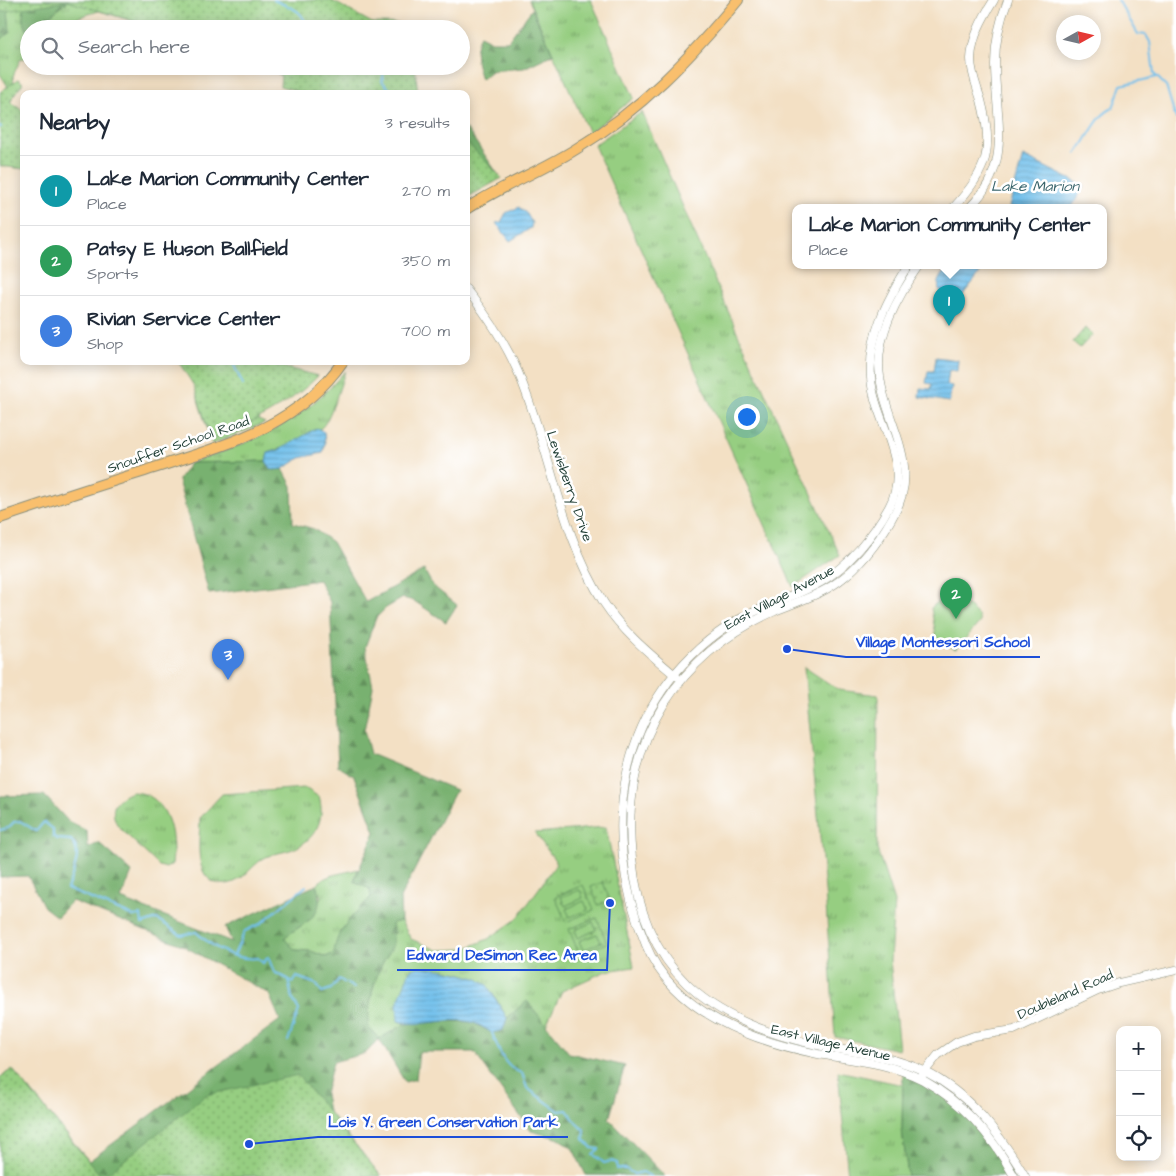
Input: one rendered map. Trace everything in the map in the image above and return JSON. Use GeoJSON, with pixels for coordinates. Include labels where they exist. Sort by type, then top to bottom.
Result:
{"type":"FeatureCollection","features":[{"type":"Feature","properties":{"kind":"main road"},"geometry":{"type":"LineString","coordinates":[[470,207],[571,152],[624,116],[676,71],[738,0]]}},
{"type":"Feature","properties":{"kind":"main road","name":"Snouffer School Road"},"geometry":{"type":"LineString","coordinates":[[0,518],[258,432],[301,406],[329,380],[340,365]]}},
{"type":"Feature","properties":{"kind":"street"},"geometry":{"type":"LineString","coordinates":[[957,204],[969,191],[983,169],[988,129],[973,74],[972,50],[979,27],[994,0]]}},
{"type":"Feature","properties":{"kind":"street"},"geometry":{"type":"LineString","coordinates":[[972,204],[992,177],[999,150],[1000,128],[995,62],[998,37],[1008,0]]}},
{"type":"Feature","properties":{"kind":"street","name":"East Village Avenue"},"geometry":{"type":"LineString","coordinates":[[907,269],[884,308],[871,353],[873,392],[896,459],[895,487],[890,506],[854,555],[838,570],[819,583],[752,612],[729,625],[705,643],[674,674],[638,734],[626,773],[620,819],[623,860],[634,908],[646,947],[671,983],[691,1002],[713,1018],[733,1028],[798,1050],[864,1060],[922,1075],[988,1135],[1014,1176]]}},
{"type":"Feature","properties":{"kind":"street","name":"East Village Avenue"},"geometry":{"type":"LineString","coordinates":[[918,269],[893,310],[882,341],[879,361],[883,398],[901,445],[905,465],[901,500],[893,518],[855,568],[838,582],[814,596],[744,626],[721,642],[681,680],[663,706],[648,736],[638,765],[630,823],[632,866],[643,909],[655,941],[673,971],[697,995],[734,1018],[778,1035],[814,1044],[881,1055],[922,1075],[974,1106],[999,1136],[1025,1176]]}},
{"type":"Feature","properties":{"kind":"street","name":"Lewisberry Drive"},"geometry":{"type":"LineString","coordinates":[[470,294],[498,333],[518,372],[587,572],[604,603],[617,621],[638,643],[681,680]]}},
{"type":"Feature","properties":{"kind":"street","name":"Doubleland Road"},"geometry":{"type":"LineString","coordinates":[[922,1075],[938,1055],[957,1042],[974,1036],[1014,1030],[1098,990],[1119,983],[1176,970]]}},
{"type":"Feature","properties":{"kind":"green space"},"geometry":{"type":"Polygon","coordinates":[[[0,0],[7,0],[10,32],[0,40],[0,0]]]}},
{"type":"Feature","properties":{"kind":"green space"},"geometry":{"type":"Polygon","coordinates":[[[0,0],[331,0],[367,20],[130,20],[67,1],[0,12],[0,0]]]}},
{"type":"Feature","properties":{"kind":"green space"},"geometry":{"type":"Polygon","coordinates":[[[7,0],[24,0],[27,20],[20,20],[20,60],[13,76],[15,94],[10,102],[7,85],[0,74],[0,40],[10,32],[7,0]]]}},
{"type":"Feature","properties":{"kind":"green space"},"geometry":{"type":"Polygon","coordinates":[[[24,0],[69,0],[45,20],[23,19],[24,0]]]}},
{"type":"Feature","properties":{"kind":"green space"},"geometry":{"type":"Polygon","coordinates":[[[69,0],[132,20],[99,11],[75,20],[44,20],[69,0]]]}},
{"type":"Feature","properties":{"kind":"green space"},"geometry":{"type":"Polygon","coordinates":[[[529,0],[591,0],[634,98],[589,133],[529,0]]]}},
{"type":"Feature","properties":{"kind":"green space"},"geometry":{"type":"Polygon","coordinates":[[[532,9],[553,54],[524,68],[491,71],[481,79],[475,52],[480,35],[492,41],[508,41],[532,9]]]}},
{"type":"Feature","properties":{"kind":"green space"},"geometry":{"type":"Polygon","coordinates":[[[280,75],[416,75],[418,90],[294,90],[280,86],[280,75]]]}},
{"type":"Feature","properties":{"kind":"green space"},"geometry":{"type":"Polygon","coordinates":[[[18,79],[23,83],[10,101],[20,109],[20,168],[0,166],[0,92],[18,79]]]}},
{"type":"Feature","properties":{"kind":"green space"},"geometry":{"type":"Polygon","coordinates":[[[642,112],[738,334],[840,555],[793,587],[594,145],[642,112]]]}},
{"type":"Feature","properties":{"kind":"green space"},"geometry":{"type":"Polygon","coordinates":[[[470,134],[500,177],[470,196],[470,134]]]}},
{"type":"Feature","properties":{"kind":"green space"},"geometry":{"type":"Polygon","coordinates":[[[470,146],[502,178],[470,196],[470,146]]]}},
{"type":"Feature","properties":{"kind":"green space"},"geometry":{"type":"Polygon","coordinates":[[[1085,328],[1093,334],[1080,348],[1073,342],[1085,328]]]}},
{"type":"Feature","properties":{"kind":"green space"},"geometry":{"type":"Polygon","coordinates":[[[181,365],[277,365],[318,376],[307,387],[282,405],[240,428],[211,439],[194,386],[181,365]]]}},
{"type":"Feature","properties":{"kind":"green space"},"geometry":{"type":"Polygon","coordinates":[[[345,371],[335,401],[324,425],[280,449],[268,453],[266,461],[190,463],[235,447],[275,429],[311,405],[345,371]]]}},
{"type":"Feature","properties":{"kind":"green space"},"geometry":{"type":"Polygon","coordinates":[[[205,395],[265,423],[212,444],[198,400],[205,395]]]}},
{"type":"Feature","properties":{"kind":"green space"},"geometry":{"type":"Polygon","coordinates":[[[266,461],[272,470],[283,469],[292,486],[293,523],[314,529],[332,542],[366,602],[424,570],[433,586],[457,605],[446,622],[414,601],[403,598],[386,608],[376,618],[365,647],[373,687],[364,730],[370,754],[456,790],[400,898],[401,921],[392,923],[392,946],[378,973],[370,1006],[368,1027],[379,1039],[366,1053],[333,1062],[325,1094],[328,1111],[381,1176],[76,1176],[0,1078],[12,1069],[89,1161],[280,1020],[269,994],[182,945],[72,901],[57,917],[44,907],[28,876],[0,877],[0,796],[44,795],[68,821],[87,831],[88,848],[99,843],[132,872],[121,899],[232,942],[225,927],[316,885],[319,904],[316,911],[312,917],[284,938],[295,950],[311,951],[326,957],[334,953],[342,929],[371,897],[370,889],[354,881],[375,832],[354,776],[338,766],[330,602],[319,580],[209,594],[178,480],[190,463],[266,461]]]}},
{"type":"Feature","properties":{"kind":"green space"},"geometry":{"type":"Polygon","coordinates":[[[950,590],[978,615],[980,622],[956,649],[937,641],[931,608],[950,590]]]}},
{"type":"Feature","properties":{"kind":"green space"},"geometry":{"type":"Polygon","coordinates":[[[804,667],[839,690],[878,695],[877,849],[894,902],[890,960],[899,1050],[835,1037],[825,890],[804,667]]]}},
{"type":"Feature","properties":{"kind":"green space"},"geometry":{"type":"Polygon","coordinates":[[[305,788],[319,797],[321,805],[320,821],[313,834],[307,840],[293,849],[273,854],[258,862],[241,878],[232,883],[220,884],[211,881],[205,875],[201,866],[199,847],[200,818],[222,794],[305,788]]]}},
{"type":"Feature","properties":{"kind":"green space"},"geometry":{"type":"Polygon","coordinates":[[[132,792],[144,794],[154,799],[162,807],[167,817],[171,828],[173,853],[172,864],[166,868],[159,866],[118,826],[115,820],[114,809],[117,801],[132,792]]]}},
{"type":"Feature","properties":{"kind":"green space"},"geometry":{"type":"Polygon","coordinates":[[[606,827],[634,967],[606,971],[562,991],[546,1025],[527,1002],[507,1018],[495,997],[477,979],[445,970],[398,1021],[405,1024],[379,1039],[368,1027],[374,986],[381,965],[392,946],[392,923],[401,921],[411,939],[437,950],[464,949],[488,939],[517,919],[557,863],[535,833],[606,827]]]}},
{"type":"Feature","properties":{"kind":"green space"},"geometry":{"type":"Polygon","coordinates":[[[358,869],[354,881],[370,889],[371,897],[347,922],[336,944],[335,953],[326,957],[311,951],[295,950],[283,938],[311,919],[321,897],[316,885],[330,876],[358,869]]]}},
{"type":"Feature","properties":{"kind":"green space"},"geometry":{"type":"Polygon","coordinates":[[[603,882],[610,901],[598,905],[591,887],[603,882]]]}},
{"type":"Feature","properties":{"kind":"green space"},"geometry":{"type":"Polygon","coordinates":[[[583,885],[594,910],[566,922],[555,897],[583,885]]]}},
{"type":"Feature","properties":{"kind":"green space"},"geometry":{"type":"Polygon","coordinates":[[[580,890],[583,898],[565,906],[561,897],[580,890]]]}},
{"type":"Feature","properties":{"kind":"green space"},"geometry":{"type":"Polygon","coordinates":[[[584,901],[588,910],[570,917],[566,909],[584,901]]]}},
{"type":"Feature","properties":{"kind":"green space"},"geometry":{"type":"Polygon","coordinates":[[[597,918],[607,943],[579,954],[569,929],[597,918]]]}},
{"type":"Feature","properties":{"kind":"green space"},"geometry":{"type":"Polygon","coordinates":[[[593,922],[596,930],[578,938],[575,930],[593,922]]]}},
{"type":"Feature","properties":{"kind":"green space"},"geometry":{"type":"Polygon","coordinates":[[[597,934],[601,942],[583,950],[579,941],[597,934]]]}},
{"type":"Feature","properties":{"kind":"green space"},"geometry":{"type":"Polygon","coordinates":[[[527,1001],[569,1053],[625,1066],[609,1119],[665,1176],[586,1175],[573,1149],[560,1139],[531,1131],[474,1052],[419,1052],[416,1079],[405,1082],[379,1039],[405,1024],[447,1021],[472,1022],[492,1033],[503,1030],[507,1018],[527,1001]]]}},
{"type":"Feature","properties":{"kind":"green space"},"geometry":{"type":"Polygon","coordinates":[[[12,1069],[101,1176],[0,1176],[0,1078],[12,1069]]]}},
{"type":"Feature","properties":{"kind":"green space"},"geometry":{"type":"Polygon","coordinates":[[[838,1071],[903,1085],[902,1130],[908,1176],[848,1176],[838,1071]]]}},
{"type":"Feature","properties":{"kind":"green space"},"geometry":{"type":"Polygon","coordinates":[[[903,1073],[920,1079],[963,1109],[1014,1176],[908,1176],[902,1130],[903,1073]]]}},
{"type":"Feature","properties":{"kind":"green space"},"geometry":{"type":"Polygon","coordinates":[[[298,1075],[381,1176],[104,1176],[206,1095],[298,1075]]]}},
{"type":"Feature","properties":{"kind":"water","name":"Lake Marion"},"geometry":{"type":"Polygon","coordinates":[[[1023,156],[1084,186],[1074,204],[1010,204],[1023,156]]]}},
{"type":"Feature","properties":{"kind":"water"},"geometry":{"type":"Polygon","coordinates":[[[519,207],[527,214],[532,223],[531,228],[510,241],[496,223],[501,222],[506,213],[519,207]]]}},
{"type":"Feature","properties":{"kind":"water"},"geometry":{"type":"Polygon","coordinates":[[[947,269],[983,269],[958,301],[953,303],[941,294],[939,289],[942,275],[947,269]]]}},
{"type":"Feature","properties":{"kind":"water"},"geometry":{"type":"Polygon","coordinates":[[[936,357],[958,360],[957,371],[949,370],[947,385],[952,386],[949,402],[919,397],[920,388],[931,389],[932,384],[926,383],[928,371],[934,371],[936,357]]]}},
{"type":"Feature","properties":{"kind":"water"},"geometry":{"type":"Polygon","coordinates":[[[317,428],[324,432],[325,444],[323,453],[300,458],[283,469],[272,470],[266,461],[268,453],[279,450],[317,428]]]}},
{"type":"Feature","properties":{"kind":"water"},"geometry":{"type":"Polygon","coordinates":[[[419,967],[445,970],[476,978],[487,985],[507,1018],[503,1030],[492,1033],[471,1022],[453,1020],[415,1024],[398,1021],[397,1004],[410,970],[419,967]]]}},
{"type":"Feature","properties":{"kind":"waterway"},"geometry":{"type":"LineString","coordinates":[[274,0],[291,7],[304,20]]}},
{"type":"Feature","properties":{"kind":"waterway"},"geometry":{"type":"LineString","coordinates":[[1118,0],[1138,34],[1146,35],[1150,42],[1154,74],[1166,86],[1176,119]]}},
{"type":"Feature","properties":{"kind":"waterway"},"geometry":{"type":"LineString","coordinates":[[383,75],[382,81],[390,90]]}},
{"type":"Feature","properties":{"kind":"waterway"},"geometry":{"type":"LineString","coordinates":[[1076,154],[1101,116],[1113,108],[1121,85],[1157,77]]}},
{"type":"Feature","properties":{"kind":"waterway"},"geometry":{"type":"LineString","coordinates":[[234,365],[243,385]]}},
{"type":"Feature","properties":{"kind":"waterway"},"geometry":{"type":"LineString","coordinates":[[0,830],[8,828],[14,822],[20,821],[36,831],[44,822],[53,829],[53,836],[57,839],[71,840],[75,845],[77,851],[76,864],[67,889],[133,916],[141,915],[142,924],[157,919],[181,935],[196,932],[209,943],[232,955],[258,958],[263,963],[268,957],[274,972],[288,979],[292,998],[299,1010],[288,1041]]}},
{"type":"Feature","properties":{"kind":"waterway"},"geometry":{"type":"LineString","coordinates":[[234,955],[245,931],[260,924],[306,886]]}},
{"type":"Feature","properties":{"kind":"waterway"},"geometry":{"type":"LineString","coordinates":[[289,980],[293,983],[297,977],[316,984],[322,992],[331,989],[339,979],[354,988]]}},
{"type":"Feature","properties":{"kind":"waterway"},"geometry":{"type":"LineString","coordinates":[[492,1033],[502,1057],[510,1067],[522,1073],[527,1088],[559,1111],[567,1110],[579,1126],[585,1130],[584,1139],[592,1148],[599,1149],[593,1154],[604,1163],[611,1161],[617,1163],[617,1169],[626,1169],[634,1174],[643,1172],[650,1176]]}},
{"type":"Feature","properties":{"kind":"place","name":"Lake Marion Community Center"},"geometry":{"type":"Point","coordinates":[949,326]}},
{"type":"Feature","properties":{"kind":"place","name":"Patsy E Huson Ballfield"},"geometry":{"type":"Point","coordinates":[956,619]}},
{"type":"Feature","properties":{"kind":"place","name":"Village Montessori School"},"geometry":{"type":"Point","coordinates":[787,649]}},
{"type":"Feature","properties":{"kind":"place","name":"Rivian Service Center"},"geometry":{"type":"Point","coordinates":[228,680]}},
{"type":"Feature","properties":{"kind":"place","name":"Edward DeSimon Rec Area"},"geometry":{"type":"Point","coordinates":[610,903]}},
{"type":"Feature","properties":{"kind":"place","name":"Lois Y. Green Conservation Park"},"geometry":{"type":"Point","coordinates":[249,1144]}}]}
